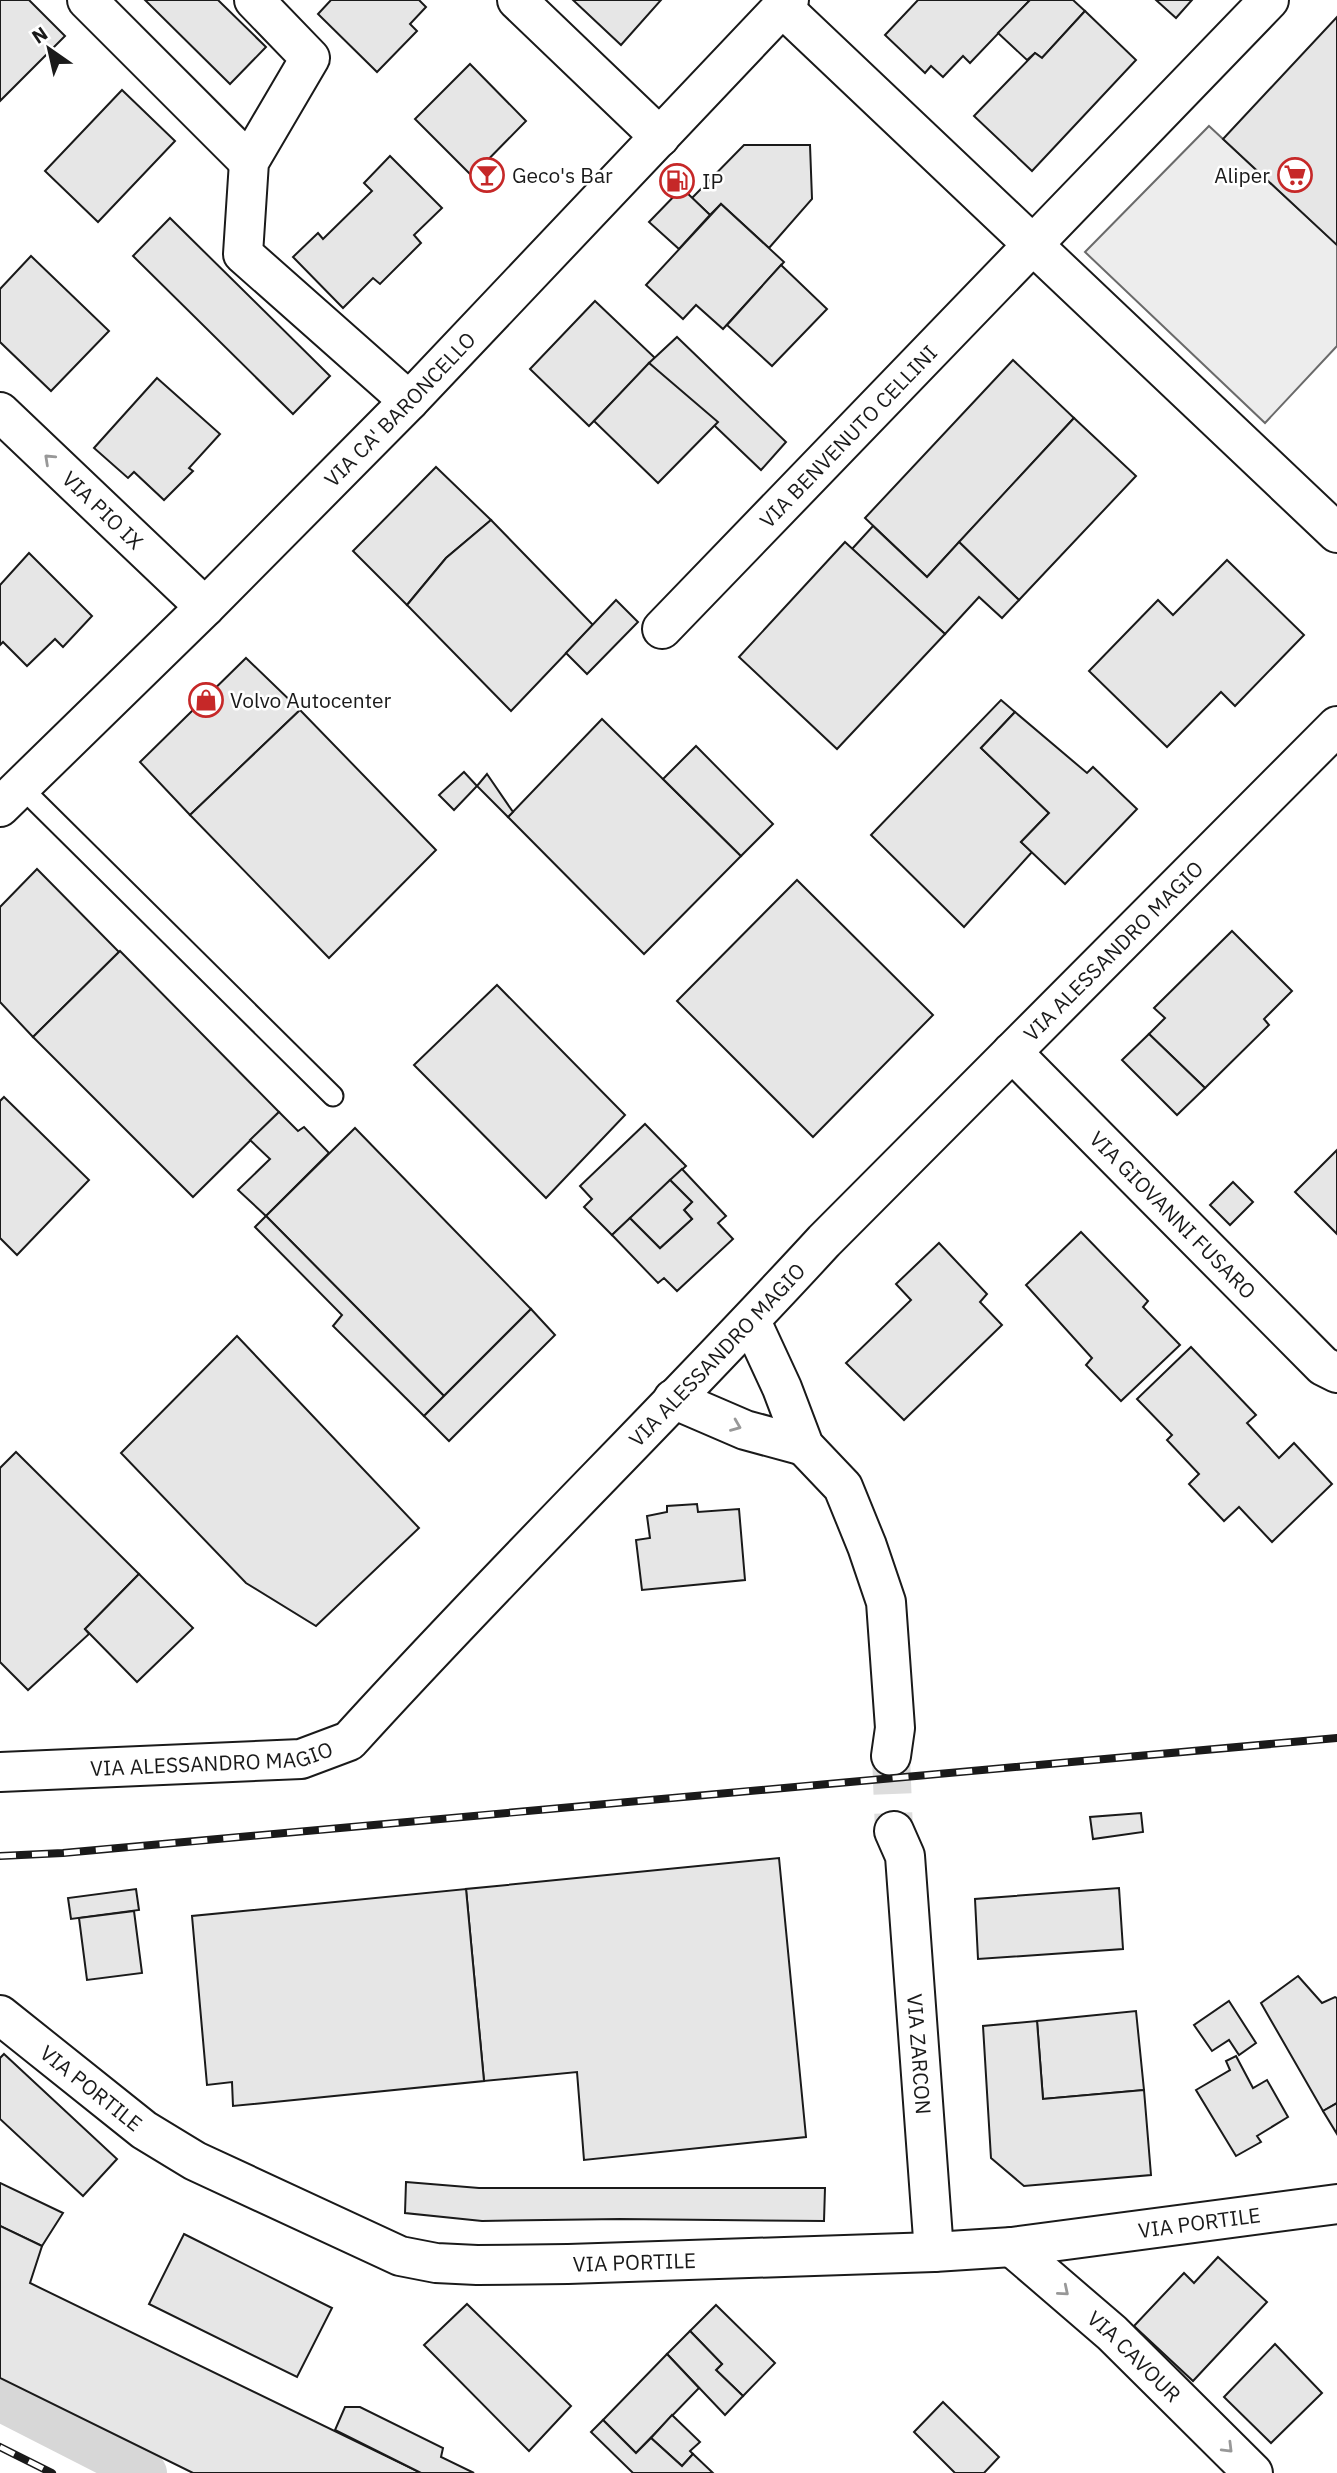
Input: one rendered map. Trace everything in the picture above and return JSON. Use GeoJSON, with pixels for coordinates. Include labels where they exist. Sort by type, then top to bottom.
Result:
{"type":"FeatureCollection","features":[{"type":"Feature","properties":{"kind":"street"},"geometry":{"type":"LineString","coordinates":[[87,0],[249,162]]}},
{"type":"Feature","properties":{"kind":"street"},"geometry":{"type":"LineString","coordinates":[[254,0],[310,58],[249,162],[243,254],[409,401]]}},
{"type":"Feature","properties":{"kind":"street"},"geometry":{"type":"LineString","coordinates":[[517,0],[660,137]]}},
{"type":"Feature","properties":{"kind":"street","name":"VIA BENVENUTO CELLINI"},"geometry":{"type":"LineString","coordinates":[[662,629],[1269,0]]}},
{"type":"Feature","properties":{"kind":"street"},"geometry":{"type":"LineString","coordinates":[[785,3],[1337,533]]}},
{"type":"Feature","properties":{"kind":"street","name":"VIA CA' BARONCELLO"},"geometry":{"type":"LineString","coordinates":[[10,797],[205,607],[409,401],[785,3]]}},
{"type":"Feature","properties":{"kind":"street","name":"VIA PIO IX"},"geometry":{"type":"LineString","coordinates":[[0,412],[205,607]]}},
{"type":"Feature","properties":{"kind":"street","name":"VIA ALESSANDRO MAGIO"},"geometry":{"type":"LineString","coordinates":[[0,1772],[301,1759],[349,1741],[673,1399],[751,1321],[824,1241],[1337,726]]}},
{"type":"Feature","properties":{"kind":"street","name":"VIA GIOVANNI FUSARO"},"geometry":{"type":"LineString","coordinates":[[1012,1052],[1323,1366],[1337,1373]]}},
{"type":"Feature","properties":{"kind":"street"},"geometry":{"type":"LineString","coordinates":[[751,1321],[782,1388],[804,1446],[843,1487],[886,1602],[897,1746]]}},
{"type":"Feature","properties":{"kind":"street"},"geometry":{"type":"LineString","coordinates":[[673,1399],[745,1430],[804,1446]]}},
{"type":"Feature","properties":{"kind":"street","name":"VIA ZARCON"},"geometry":{"type":"LineString","coordinates":[[903,1839],[934,2252]]}},
{"type":"Feature","properties":{"kind":"street","name":"VIA PORTILE"},"geometry":{"type":"LineString","coordinates":[[0,2015],[154,2136],[195,2161],[400,2256],[436,2263],[516,2264],[934,2252],[1012,2247],[1337,2204]]}},
{"type":"Feature","properties":{"kind":"street","name":"VIA CAVOUR"},"geometry":{"type":"LineString","coordinates":[[1012,2247],[1112,2333],[1253,2473]]}},
{"type":"Feature","properties":{"kind":"lane"},"geometry":{"type":"LineString","coordinates":[[10,797],[333,1096]]}},
{"type":"Feature","properties":{"kind":"shaded area"},"geometry":{"type":"Polygon","coordinates":[[[1209,126],[1337,245],[1337,346],[1265,423],[1085,252],[1209,126]]]}},
{"type":"Feature","properties":{"kind":"building"},"geometry":{"type":"Polygon","coordinates":[[[0,0],[29,0],[65,36],[0,101],[0,0]]]}},
{"type":"Feature","properties":{"kind":"building"},"geometry":{"type":"Polygon","coordinates":[[[145,0],[218,0],[266,47],[230,84],[145,0]]]}},
{"type":"Feature","properties":{"kind":"building"},"geometry":{"type":"Polygon","coordinates":[[[331,0],[419,0],[426,7],[410,24],[417,31],[377,72],[318,14],[331,0]]]}},
{"type":"Feature","properties":{"kind":"building"},"geometry":{"type":"Polygon","coordinates":[[[573,0],[661,0],[621,45],[573,0]]]}},
{"type":"Feature","properties":{"kind":"building"},"geometry":{"type":"Polygon","coordinates":[[[918,0],[1030,0],[970,63],[963,56],[943,77],[931,66],[925,73],[885,35],[918,0]]]}},
{"type":"Feature","properties":{"kind":"building"},"geometry":{"type":"Polygon","coordinates":[[[1030,0],[1073,0],[1085,11],[1042,58],[1035,53],[1027,60],[998,33],[1030,0]]]}},
{"type":"Feature","properties":{"kind":"building"},"geometry":{"type":"Polygon","coordinates":[[[1156,0],[1192,0],[1176,18],[1156,0]]]}},
{"type":"Feature","properties":{"kind":"building"},"geometry":{"type":"Polygon","coordinates":[[[1085,11],[1136,60],[1032,171],[974,116],[1035,53],[1042,58],[1085,11]]]}},
{"type":"Feature","properties":{"kind":"building"},"geometry":{"type":"Polygon","coordinates":[[[1337,17],[1337,245],[1223,139],[1337,17]]]}},
{"type":"Feature","properties":{"kind":"building"},"geometry":{"type":"Polygon","coordinates":[[[470,64],[526,121],[472,176],[415,119],[470,64]]]}},
{"type":"Feature","properties":{"kind":"building"},"geometry":{"type":"Polygon","coordinates":[[[122,90],[175,141],[98,222],[45,171],[122,90]]]}},
{"type":"Feature","properties":{"kind":"building"},"geometry":{"type":"Polygon","coordinates":[[[744,145],[810,145],[812,199],[769,248],[721,204],[710,215],[692,198],[744,145]]]}},
{"type":"Feature","properties":{"kind":"building"},"geometry":{"type":"Polygon","coordinates":[[[390,156],[442,208],[414,235],[421,243],[380,284],[373,278],[343,308],[293,257],[318,233],[323,239],[372,191],[364,183],[390,156]]]}},
{"type":"Feature","properties":{"kind":"building"},"geometry":{"type":"Polygon","coordinates":[[[682,188],[710,215],[679,249],[649,222],[682,188]]]}},
{"type":"Feature","properties":{"kind":"building"},"geometry":{"type":"Polygon","coordinates":[[[721,204],[784,262],[723,329],[696,305],[683,319],[646,285],[721,204]]]}},
{"type":"Feature","properties":{"kind":"building"},"geometry":{"type":"Polygon","coordinates":[[[170,218],[330,376],[293,414],[133,256],[170,218]]]}},
{"type":"Feature","properties":{"kind":"building"},"geometry":{"type":"Polygon","coordinates":[[[31,256],[109,331],[51,391],[0,342],[0,289],[31,256]]]}},
{"type":"Feature","properties":{"kind":"building"},"geometry":{"type":"Polygon","coordinates":[[[781,265],[827,309],[772,366],[727,325],[781,265]]]}},
{"type":"Feature","properties":{"kind":"building"},"geometry":{"type":"Polygon","coordinates":[[[595,301],[655,358],[589,426],[530,369],[595,301]]]}},
{"type":"Feature","properties":{"kind":"building"},"geometry":{"type":"Polygon","coordinates":[[[677,337],[786,442],[761,470],[649,363],[677,337]]]}},
{"type":"Feature","properties":{"kind":"building"},"geometry":{"type":"Polygon","coordinates":[[[1013,360],[1074,418],[927,577],[865,518],[1013,360]]]}},
{"type":"Feature","properties":{"kind":"building"},"geometry":{"type":"Polygon","coordinates":[[[649,363],[718,422],[658,483],[594,421],[649,363]]]}},
{"type":"Feature","properties":{"kind":"building"},"geometry":{"type":"Polygon","coordinates":[[[157,378],[220,434],[189,468],[193,471],[164,500],[134,472],[128,478],[94,448],[157,378]]]}},
{"type":"Feature","properties":{"kind":"building"},"geometry":{"type":"Polygon","coordinates":[[[1074,418],[1136,476],[1019,600],[959,542],[1074,418]]]}},
{"type":"Feature","properties":{"kind":"building"},"geometry":{"type":"Polygon","coordinates":[[[436,467],[491,520],[446,558],[407,605],[353,551],[436,467]]]}},
{"type":"Feature","properties":{"kind":"building"},"geometry":{"type":"Polygon","coordinates":[[[491,520],[593,625],[511,711],[407,605],[446,558],[491,520]]]}},
{"type":"Feature","properties":{"kind":"building"},"geometry":{"type":"Polygon","coordinates":[[[873,526],[927,577],[959,542],[1019,600],[1002,618],[979,597],[945,634],[852,549],[873,526]]]}},
{"type":"Feature","properties":{"kind":"building"},"geometry":{"type":"Polygon","coordinates":[[[845,542],[945,634],[837,749],[739,657],[845,542]]]}},
{"type":"Feature","properties":{"kind":"building"},"geometry":{"type":"Polygon","coordinates":[[[29,553],[92,616],[63,647],[55,639],[27,666],[3,642],[0,645],[0,585],[29,553]]]}},
{"type":"Feature","properties":{"kind":"building"},"geometry":{"type":"Polygon","coordinates":[[[1227,560],[1304,635],[1235,706],[1221,692],[1167,747],[1089,671],[1158,600],[1173,615],[1227,560]]]}},
{"type":"Feature","properties":{"kind":"building"},"geometry":{"type":"Polygon","coordinates":[[[616,600],[638,622],[587,674],[566,653],[616,600]]]}},
{"type":"Feature","properties":{"kind":"building"},"geometry":{"type":"Polygon","coordinates":[[[246,658],[300,710],[190,815],[140,762],[246,658]]]}},
{"type":"Feature","properties":{"kind":"building"},"geometry":{"type":"Polygon","coordinates":[[[1001,700],[1015,712],[981,748],[1049,813],[1021,842],[1032,852],[964,927],[871,835],[1001,700]]]}},
{"type":"Feature","properties":{"kind":"building"},"geometry":{"type":"Polygon","coordinates":[[[300,710],[436,850],[329,958],[190,815],[300,710]]]}},
{"type":"Feature","properties":{"kind":"building"},"geometry":{"type":"Polygon","coordinates":[[[1015,712],[1087,773],[1093,767],[1137,809],[1065,884],[1021,842],[1049,813],[981,748],[1015,712]]]}},
{"type":"Feature","properties":{"kind":"building"},"geometry":{"type":"Polygon","coordinates":[[[602,719],[741,856],[644,954],[508,817],[602,719]]]}},
{"type":"Feature","properties":{"kind":"building"},"geometry":{"type":"Polygon","coordinates":[[[696,746],[773,824],[741,856],[663,779],[696,746]]]}},
{"type":"Feature","properties":{"kind":"building"},"geometry":{"type":"Polygon","coordinates":[[[464,772],[477,786],[454,810],[439,795],[464,772]]]}},
{"type":"Feature","properties":{"kind":"building"},"geometry":{"type":"Polygon","coordinates":[[[487,774],[513,812],[508,817],[477,786],[487,774]]]}},
{"type":"Feature","properties":{"kind":"building"},"geometry":{"type":"Polygon","coordinates":[[[37,869],[119,952],[33,1037],[0,1002],[0,907],[37,869]]]}},
{"type":"Feature","properties":{"kind":"building"},"geometry":{"type":"Polygon","coordinates":[[[797,880],[933,1015],[813,1137],[677,1001],[797,880]]]}},
{"type":"Feature","properties":{"kind":"building"},"geometry":{"type":"Polygon","coordinates":[[[1232,931],[1292,991],[1264,1019],[1269,1025],[1205,1088],[1149,1034],[1165,1018],[1154,1008],[1232,931]]]}},
{"type":"Feature","properties":{"kind":"building"},"geometry":{"type":"Polygon","coordinates":[[[120,951],[279,1112],[193,1197],[33,1037],[120,951]]]}},
{"type":"Feature","properties":{"kind":"building"},"geometry":{"type":"Polygon","coordinates":[[[497,985],[625,1115],[546,1198],[414,1065],[497,985]]]}},
{"type":"Feature","properties":{"kind":"building"},"geometry":{"type":"Polygon","coordinates":[[[1149,1034],[1205,1088],[1177,1115],[1122,1060],[1149,1034]]]}},
{"type":"Feature","properties":{"kind":"building"},"geometry":{"type":"Polygon","coordinates":[[[4,1097],[89,1180],[17,1255],[0,1238],[0,1101],[4,1097]]]}},
{"type":"Feature","properties":{"kind":"building"},"geometry":{"type":"Polygon","coordinates":[[[279,1112],[298,1131],[304,1127],[329,1153],[266,1216],[238,1190],[270,1159],[250,1140],[279,1112]]]}},
{"type":"Feature","properties":{"kind":"building"},"geometry":{"type":"Polygon","coordinates":[[[645,1124],[686,1166],[612,1235],[584,1207],[592,1199],[580,1186],[645,1124]]]}},
{"type":"Feature","properties":{"kind":"building"},"geometry":{"type":"Polygon","coordinates":[[[355,1128],[531,1309],[444,1396],[266,1216],[355,1128]]]}},
{"type":"Feature","properties":{"kind":"building"},"geometry":{"type":"Polygon","coordinates":[[[1337,1150],[1337,1234],[1295,1192],[1337,1150]]]}},
{"type":"Feature","properties":{"kind":"building"},"geometry":{"type":"Polygon","coordinates":[[[682,1169],[726,1216],[718,1223],[733,1239],[677,1291],[664,1278],[658,1283],[612,1235],[630,1218],[660,1248],[692,1219],[684,1210],[692,1202],[670,1180],[682,1169]]]}},
{"type":"Feature","properties":{"kind":"building"},"geometry":{"type":"Polygon","coordinates":[[[670,1180],[692,1202],[684,1210],[692,1219],[660,1248],[630,1218],[670,1180]]]}},
{"type":"Feature","properties":{"kind":"building"},"geometry":{"type":"Polygon","coordinates":[[[1233,1182],[1253,1202],[1230,1225],[1210,1205],[1233,1182]]]}},
{"type":"Feature","properties":{"kind":"building"},"geometry":{"type":"Polygon","coordinates":[[[266,1216],[444,1396],[424,1416],[333,1326],[342,1315],[255,1227],[266,1216]]]}},
{"type":"Feature","properties":{"kind":"building"},"geometry":{"type":"Polygon","coordinates":[[[1081,1232],[1148,1301],[1143,1307],[1180,1345],[1121,1401],[1086,1365],[1092,1358],[1026,1285],[1081,1232]]]}},
{"type":"Feature","properties":{"kind":"building"},"geometry":{"type":"Polygon","coordinates":[[[939,1243],[987,1294],[980,1302],[1002,1325],[904,1420],[846,1363],[911,1300],[896,1284],[939,1243]]]}},
{"type":"Feature","properties":{"kind":"building"},"geometry":{"type":"Polygon","coordinates":[[[531,1309],[555,1335],[449,1441],[424,1416],[531,1309]]]}},
{"type":"Feature","properties":{"kind":"building"},"geometry":{"type":"Polygon","coordinates":[[[237,1336],[419,1528],[316,1626],[246,1583],[121,1453],[237,1336]]]}},
{"type":"Feature","properties":{"kind":"building"},"geometry":{"type":"Polygon","coordinates":[[[1191,1347],[1256,1415],[1247,1423],[1279,1458],[1294,1443],[1332,1484],[1272,1542],[1239,1507],[1224,1521],[1189,1484],[1199,1474],[1167,1440],[1172,1435],[1137,1399],[1191,1347]]]}},
{"type":"Feature","properties":{"kind":"building"},"geometry":{"type":"Polygon","coordinates":[[[16,1452],[139,1574],[85,1629],[89,1634],[28,1690],[0,1662],[0,1468],[16,1452]]]}},
{"type":"Feature","properties":{"kind":"building"},"geometry":{"type":"Polygon","coordinates":[[[697,1504],[698,1512],[739,1509],[745,1580],[642,1590],[636,1540],[650,1538],[647,1516],[667,1512],[667,1506],[697,1504]]]}},
{"type":"Feature","properties":{"kind":"building"},"geometry":{"type":"Polygon","coordinates":[[[139,1574],[193,1628],[137,1682],[85,1629],[139,1574]]]}},
{"type":"Feature","properties":{"kind":"building"},"geometry":{"type":"Polygon","coordinates":[[[1141,1813],[1143,1832],[1093,1839],[1090,1817],[1141,1813]]]}},
{"type":"Feature","properties":{"kind":"building"},"geometry":{"type":"Polygon","coordinates":[[[779,1858],[806,2137],[584,2160],[577,2072],[484,2081],[466,1889],[779,1858]]]}},
{"type":"Feature","properties":{"kind":"building"},"geometry":{"type":"Polygon","coordinates":[[[1119,1888],[1123,1949],[978,1959],[975,1899],[1119,1888]]]}},
{"type":"Feature","properties":{"kind":"building"},"geometry":{"type":"Polygon","coordinates":[[[136,1889],[139,1910],[71,1919],[68,1898],[136,1889]]]}},
{"type":"Feature","properties":{"kind":"building"},"geometry":{"type":"Polygon","coordinates":[[[466,1889],[484,2081],[233,2106],[232,2082],[207,2085],[192,1916],[466,1889]]]}},
{"type":"Feature","properties":{"kind":"building"},"geometry":{"type":"Polygon","coordinates":[[[134,1911],[142,1973],[87,1980],[79,1918],[134,1911]]]}},
{"type":"Feature","properties":{"kind":"building"},"geometry":{"type":"Polygon","coordinates":[[[1298,1976],[1322,2003],[1337,1998],[1337,2103],[1323,2111],[1261,2003],[1298,1976]]]}},
{"type":"Feature","properties":{"kind":"building"},"geometry":{"type":"Polygon","coordinates":[[[1229,2001],[1256,2043],[1239,2055],[1229,2040],[1212,2051],[1194,2025],[1229,2001]]]}},
{"type":"Feature","properties":{"kind":"building"},"geometry":{"type":"Polygon","coordinates":[[[1136,2011],[1144,2090],[1043,2099],[1037,2021],[1136,2011]]]}},
{"type":"Feature","properties":{"kind":"building"},"geometry":{"type":"Polygon","coordinates":[[[1037,2021],[1043,2099],[1144,2090],[1151,2175],[1024,2186],[991,2158],[983,2026],[1037,2021]]]}},
{"type":"Feature","properties":{"kind":"building"},"geometry":{"type":"Polygon","coordinates":[[[4,2054],[117,2159],[83,2196],[0,2119],[0,2058],[4,2054]]]}},
{"type":"Feature","properties":{"kind":"building"},"geometry":{"type":"Polygon","coordinates":[[[1236,2056],[1253,2088],[1267,2080],[1288,2117],[1257,2136],[1261,2142],[1236,2156],[1196,2090],[1230,2070],[1226,2061],[1236,2056]]]}},
{"type":"Feature","properties":{"kind":"building"},"geometry":{"type":"Polygon","coordinates":[[[1337,2103],[1337,2134],[1323,2111],[1337,2103]]]}},
{"type":"Feature","properties":{"kind":"building"},"geometry":{"type":"Polygon","coordinates":[[[406,2182],[479,2188],[825,2188],[824,2221],[482,2221],[405,2213],[406,2182]]]}},
{"type":"Feature","properties":{"kind":"building"},"geometry":{"type":"Polygon","coordinates":[[[0,2183],[63,2213],[42,2246],[0,2226],[0,2183]]]}},
{"type":"Feature","properties":{"kind":"building"},"geometry":{"type":"Polygon","coordinates":[[[0,2226],[42,2246],[30,2283],[421,2473],[193,2473],[0,2378],[0,2226]]]}},
{"type":"Feature","properties":{"kind":"building"},"geometry":{"type":"Polygon","coordinates":[[[184,2234],[332,2308],[297,2377],[149,2304],[184,2234]]]}},
{"type":"Feature","properties":{"kind":"building"},"geometry":{"type":"Polygon","coordinates":[[[1218,2257],[1267,2302],[1193,2381],[1134,2326],[1184,2273],[1194,2283],[1218,2257]]]}},
{"type":"Feature","properties":{"kind":"building"},"geometry":{"type":"Polygon","coordinates":[[[467,2304],[571,2406],[529,2451],[424,2345],[467,2304]]]}},
{"type":"Feature","properties":{"kind":"building"},"geometry":{"type":"Polygon","coordinates":[[[716,2305],[775,2363],[743,2396],[716,2370],[722,2364],[690,2331],[716,2305]]]}},
{"type":"Feature","properties":{"kind":"building"},"geometry":{"type":"Polygon","coordinates":[[[690,2331],[722,2364],[716,2370],[743,2396],[725,2415],[667,2354],[690,2331]]]}},
{"type":"Feature","properties":{"kind":"building"},"geometry":{"type":"Polygon","coordinates":[[[1275,2344],[1322,2393],[1271,2443],[1224,2397],[1275,2344]]]}},
{"type":"Feature","properties":{"kind":"building"},"geometry":{"type":"Polygon","coordinates":[[[667,2354],[699,2388],[636,2453],[603,2420],[667,2354]]]}},
{"type":"Feature","properties":{"kind":"building"},"geometry":{"type":"Polygon","coordinates":[[[943,2402],[999,2457],[984,2473],[955,2473],[914,2432],[943,2402]]]}},
{"type":"Feature","properties":{"kind":"building"},"geometry":{"type":"Polygon","coordinates":[[[345,2407],[360,2407],[443,2448],[441,2457],[474,2473],[421,2473],[335,2430],[345,2407]]]}},
{"type":"Feature","properties":{"kind":"building"},"geometry":{"type":"Polygon","coordinates":[[[672,2415],[700,2442],[690,2451],[693,2454],[682,2466],[651,2438],[672,2415]]]}},
{"type":"Feature","properties":{"kind":"building"},"geometry":{"type":"Polygon","coordinates":[[[603,2420],[636,2453],[651,2438],[682,2466],[693,2454],[713,2473],[633,2473],[591,2432],[603,2420]]]}},
{"type":"Feature","properties":{"kind":"waterway"},"geometry":{"type":"LineString","coordinates":[[0,2399],[145,2473]]}},
{"type":"Feature","properties":{"kind":"tunnel"},"geometry":{"type":"LineString","coordinates":[[891,1756],[894,1831]]}},
{"type":"Feature","properties":{"kind":"railway"},"geometry":{"type":"LineString","coordinates":[[0,1856],[63,1853],[1337,1738]]}},
{"type":"Feature","properties":{"kind":"railway"},"geometry":{"type":"LineString","coordinates":[[0,2447],[52,2473]]}},
{"type":"Feature","properties":{"kind":"place","name":"Geco's Bar"},"geometry":{"type":"Point","coordinates":[487,175]}},
{"type":"Feature","properties":{"kind":"place","name":"Aliper"},"geometry":{"type":"Point","coordinates":[1295,175]}},
{"type":"Feature","properties":{"kind":"place","name":"IP"},"geometry":{"type":"Point","coordinates":[677,181]}},
{"type":"Feature","properties":{"kind":"place","name":"Volvo Autocenter"},"geometry":{"type":"Point","coordinates":[206,700]}}]}
